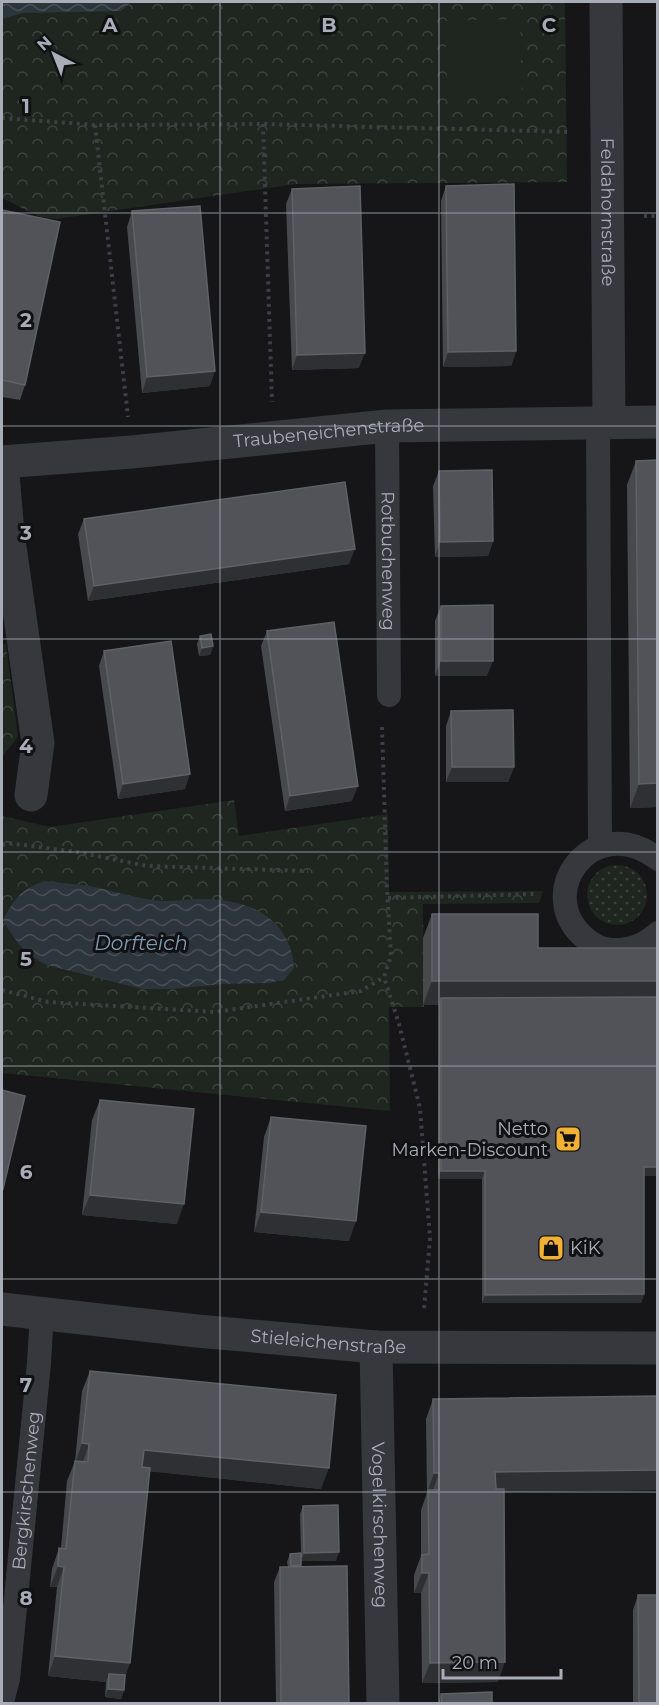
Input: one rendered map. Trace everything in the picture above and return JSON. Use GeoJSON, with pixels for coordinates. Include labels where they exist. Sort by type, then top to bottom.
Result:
{"type":"FeatureCollection","features":[{"type":"Feature","properties":{"kind":"street","name":"Feldahornstraße"},"geometry":{"type":"LineString","coordinates":[[603,422],[608,134],[606,2]]}},
{"type":"Feature","properties":{"kind":"street","name":"Traubeneichenstraße"},"geometry":{"type":"LineString","coordinates":[[2,462],[132,452],[387,426],[657,422]]}},
{"type":"Feature","properties":{"kind":"street"},"geometry":{"type":"LineString","coordinates":[[2,462],[8,533],[38,743],[31,795]]}},
{"type":"Feature","properties":{"kind":"street","name":"Stieleichenstraße"},"geometry":{"type":"LineString","coordinates":[[2,1309],[376,1347],[420,1349],[657,1348]]}},
{"type":"Feature","properties":{"kind":"street","name":"Vogelkirschenweg"},"geometry":{"type":"LineString","coordinates":[[376,1347],[384,1704]]}},
{"type":"Feature","properties":{"kind":"lane"},"geometry":{"type":"LineString","coordinates":[[600,846],[603,422]]}},
{"type":"Feature","properties":{"kind":"lane","name":"Rotbuchenweg"},"geometry":{"type":"LineString","coordinates":[[387,426],[389,695]]}},
{"type":"Feature","properties":{"kind":"lane"},"geometry":{"type":"LineString","coordinates":[[657,859],[631,844],[615,843],[600,846],[576,864],[568,877],[565,892],[566,908],[571,922],[592,944],[607,950],[647,947],[657,933]]}},
{"type":"Feature","properties":{"kind":"lane","name":"Bergkirschenweg"},"geometry":{"type":"LineString","coordinates":[[2,1702],[8,1679],[42,1313]]}},
{"type":"Feature","properties":{"kind":"path"},"geometry":{"type":"LineString","coordinates":[[2,118],[95,126],[263,123],[608,134]]}},
{"type":"Feature","properties":{"kind":"path"},"geometry":{"type":"LineString","coordinates":[[263,123],[273,437]]}},
{"type":"Feature","properties":{"kind":"path"},"geometry":{"type":"LineString","coordinates":[[95,126],[132,452]]}},
{"type":"Feature","properties":{"kind":"path"},"geometry":{"type":"LineString","coordinates":[[389,695],[384,704],[382,722],[391,956],[384,977],[420,1108],[430,1238],[420,1349]]}},
{"type":"Feature","properties":{"kind":"path"},"geometry":{"type":"LineString","coordinates":[[2,845],[8,843],[77,852],[147,866],[309,871]]}},
{"type":"Feature","properties":{"kind":"path"},"geometry":{"type":"LineString","coordinates":[[388,898],[565,892]]}},
{"type":"Feature","properties":{"kind":"path"},"geometry":{"type":"LineString","coordinates":[[2,990],[48,1002],[215,1012],[361,991],[384,977]]}},
{"type":"Feature","properties":{"kind":"green space"},"geometry":{"type":"Polygon","coordinates":[[[2,2],[565,2],[567,182],[296,184],[56,219],[40,217],[2,198],[2,2]]]}},
{"type":"Feature","properties":{"kind":"green space"},"geometry":{"type":"Polygon","coordinates":[[[520,19],[522,96],[448,99],[445,21],[520,19]]]}},
{"type":"Feature","properties":{"kind":"green space"},"geometry":{"type":"Polygon","coordinates":[[[2,644],[6,644],[18,737],[2,757],[2,644]]]}},
{"type":"Feature","properties":{"kind":"green space"},"geometry":{"type":"Polygon","coordinates":[[[234,800],[239,836],[388,814],[389,892],[543,891],[539,903],[423,904],[424,1007],[389,1007],[390,1111],[2,1073],[2,816],[50,827],[234,800]]]}},
{"type":"Feature","properties":{"kind":"green space"},"geometry":{"type":"Polygon","coordinates":[[[611,865],[623,865],[634,870],[642,878],[647,895],[645,907],[634,920],[623,925],[611,925],[600,920],[592,912],[587,901],[587,889],[592,878],[600,870],[611,865]]]}},
{"type":"Feature","properties":{"kind":"water"},"geometry":{"type":"Polygon","coordinates":[[[2,2],[131,2],[121,11],[23,13],[2,19],[2,2]]]}},
{"type":"Feature","properties":{"kind":"water","name":"Dorfteich"},"geometry":{"type":"Polygon","coordinates":[[[44,881],[90,886],[152,900],[220,900],[251,908],[276,924],[285,936],[294,968],[284,980],[268,983],[142,989],[47,965],[21,947],[3,920],[19,896],[44,881]]]}},
{"type":"Feature","properties":{"kind":"building"},"geometry":{"type":"Polygon","coordinates":[[[514,184],[516,351],[448,352],[446,186],[514,184]]]}},
{"type":"Feature","properties":{"kind":"building"},"geometry":{"type":"Polygon","coordinates":[[[360,186],[365,353],[297,355],[292,189],[360,186]]]}},
{"type":"Feature","properties":{"kind":"building"},"geometry":{"type":"Polygon","coordinates":[[[200,206],[215,371],[147,377],[132,211],[200,206]]]}},
{"type":"Feature","properties":{"kind":"building"},"geometry":{"type":"Polygon","coordinates":[[[2,210],[60,222],[25,385],[2,380],[2,210]]]}},
{"type":"Feature","properties":{"kind":"building"},"geometry":{"type":"Polygon","coordinates":[[[657,460],[657,783],[639,784],[636,461],[657,460]]]}},
{"type":"Feature","properties":{"kind":"building"},"geometry":{"type":"Polygon","coordinates":[[[492,470],[493,541],[440,542],[439,471],[492,470]]]}},
{"type":"Feature","properties":{"kind":"building"},"geometry":{"type":"Polygon","coordinates":[[[345,482],[355,549],[94,586],[84,519],[345,482]]]}},
{"type":"Feature","properties":{"kind":"building"},"geometry":{"type":"Polygon","coordinates":[[[493,605],[493,661],[441,661],[441,606],[493,605]]]}},
{"type":"Feature","properties":{"kind":"building"},"geometry":{"type":"Polygon","coordinates":[[[334,622],[358,786],[290,796],[267,631],[334,622]]]}},
{"type":"Feature","properties":{"kind":"building"},"geometry":{"type":"Polygon","coordinates":[[[211,634],[213,646],[202,648],[200,636],[211,634]]]}},
{"type":"Feature","properties":{"kind":"building"},"geometry":{"type":"Polygon","coordinates":[[[171,641],[190,774],[123,784],[104,651],[171,641]]]}},
{"type":"Feature","properties":{"kind":"building"},"geometry":{"type":"Polygon","coordinates":[[[513,710],[514,767],[452,767],[451,711],[513,710]]]}},
{"type":"Feature","properties":{"kind":"building"},"geometry":{"type":"Polygon","coordinates":[[[432,914],[538,914],[538,948],[657,948],[657,981],[432,981],[432,914]]]}},
{"type":"Feature","properties":{"kind":"building"},"geometry":{"type":"Polygon","coordinates":[[[657,997],[657,1167],[644,1167],[644,1294],[485,1295],[485,1171],[441,1171],[441,998],[657,997]]]}},
{"type":"Feature","properties":{"kind":"building"},"geometry":{"type":"Polygon","coordinates":[[[2,1090],[25,1096],[3,1189],[2,1188],[2,1090]]]}},
{"type":"Feature","properties":{"kind":"building"},"geometry":{"type":"Polygon","coordinates":[[[100,1100],[194,1109],[184,1204],[90,1195],[100,1100]]]}},
{"type":"Feature","properties":{"kind":"building"},"geometry":{"type":"Polygon","coordinates":[[[271,1117],[366,1126],[356,1221],[261,1212],[271,1117]]]}},
{"type":"Feature","properties":{"kind":"building"},"geometry":{"type":"Polygon","coordinates":[[[90,1371],[336,1395],[329,1468],[144,1450],[142,1467],[150,1468],[130,1663],[55,1656],[64,1567],[58,1566],[59,1548],[66,1549],[75,1461],[88,1462],[89,1444],[82,1443],[90,1371]]]}},
{"type":"Feature","properties":{"kind":"building"},"geometry":{"type":"Polygon","coordinates":[[[657,1396],[657,1470],[495,1472],[496,1489],[504,1489],[505,1662],[430,1663],[429,1573],[422,1573],[422,1555],[429,1554],[428,1490],[439,1490],[439,1473],[434,1473],[433,1399],[657,1396]]]}},
{"type":"Feature","properties":{"kind":"building"},"geometry":{"type":"Polygon","coordinates":[[[338,1505],[339,1552],[304,1553],[303,1506],[338,1505]]]}},
{"type":"Feature","properties":{"kind":"building"},"geometry":{"type":"Polygon","coordinates":[[[301,1553],[301,1565],[291,1566],[290,1554],[301,1553]]]}},
{"type":"Feature","properties":{"kind":"building"},"geometry":{"type":"Polygon","coordinates":[[[347,1566],[349,1704],[281,1704],[280,1567],[347,1566]]]}},
{"type":"Feature","properties":{"kind":"building"},"geometry":{"type":"Polygon","coordinates":[[[638,1595],[657,1595],[657,1704],[639,1704],[638,1595]]]}},
{"type":"Feature","properties":{"kind":"building"},"geometry":{"type":"Polygon","coordinates":[[[109,1674],[125,1675],[124,1690],[108,1689],[109,1674]]]}},
{"type":"Feature","properties":{"kind":"building"},"geometry":{"type":"Polygon","coordinates":[[[492,1692],[492,1704],[442,1704],[441,1694],[492,1692]]]}},
{"type":"Feature","properties":{"kind":"place","name":"Netto Marken-Discount"},"geometry":{"type":"Point","coordinates":[568,1139]}},
{"type":"Feature","properties":{"kind":"place","name":"KiK"},"geometry":{"type":"Point","coordinates":[551,1248]}}]}
